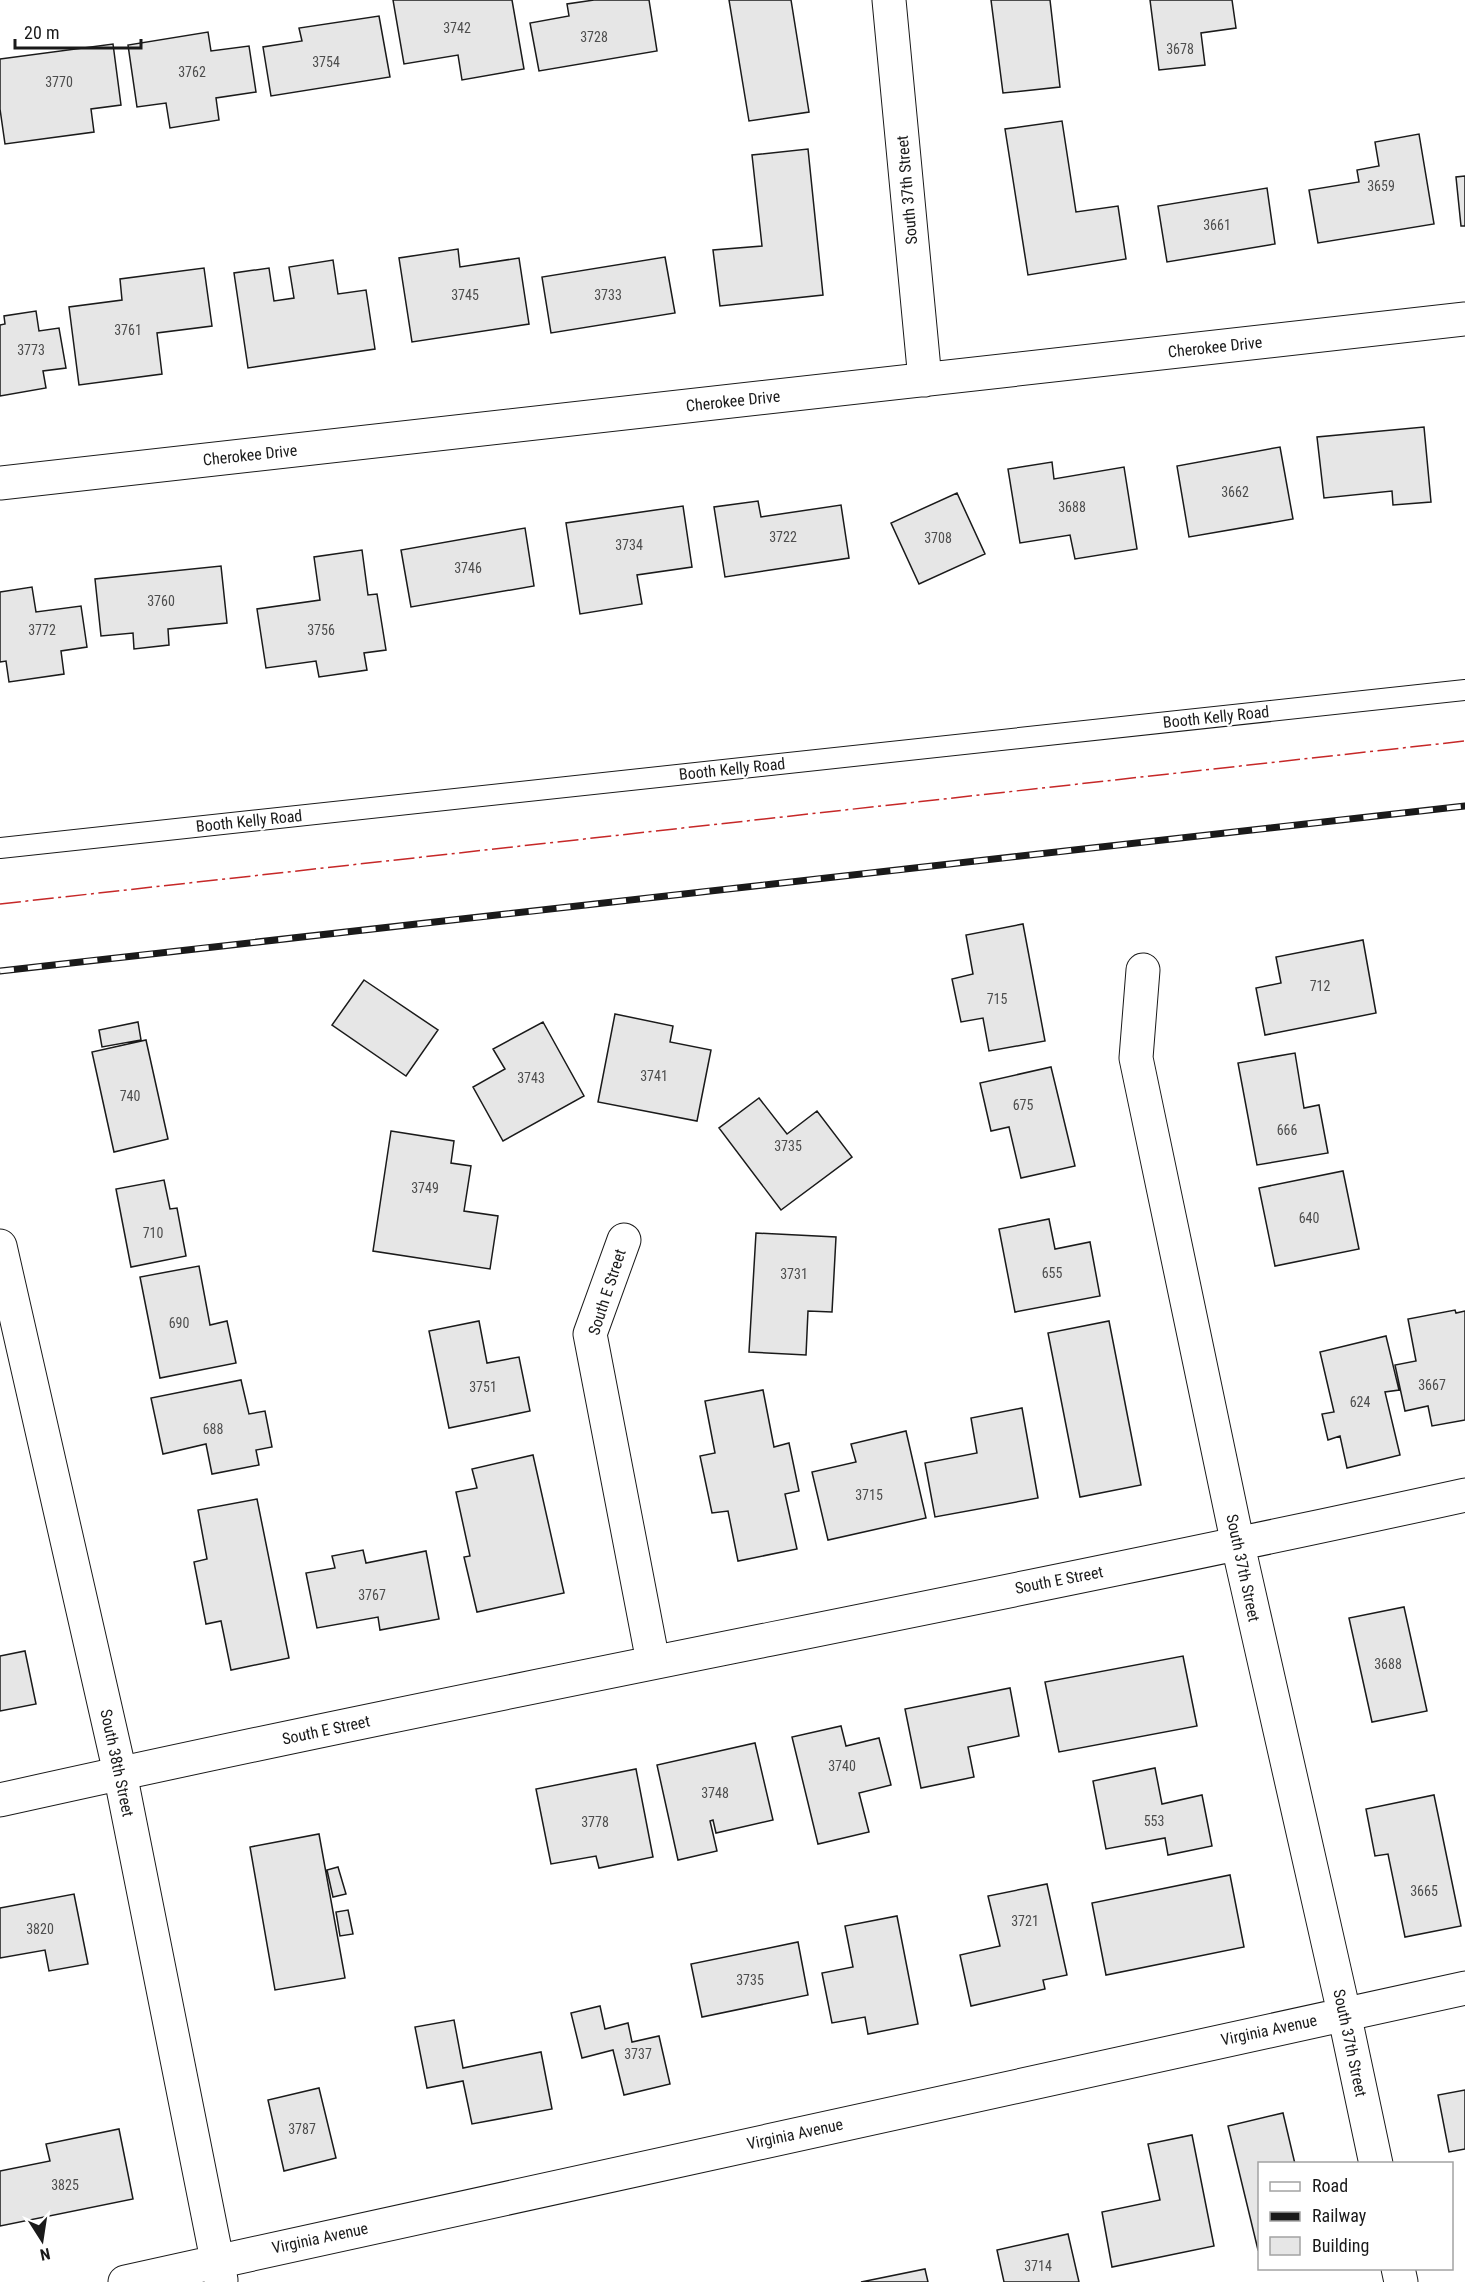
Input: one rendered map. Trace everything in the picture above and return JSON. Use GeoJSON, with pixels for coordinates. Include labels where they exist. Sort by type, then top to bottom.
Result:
{"type":"FeatureCollection","features":[{"type":"Feature","properties":{"kind":"street","name":"South 37th Street"},"geometry":{"type":"LineString","coordinates":[[889,0],[925,380]]}},
{"type":"Feature","properties":{"kind":"street","name":"Cherokee Drive"},"geometry":{"type":"LineString","coordinates":[[0,483],[1465,319]]}},
{"type":"Feature","properties":{"kind":"street","name":"South 37th Street"},"geometry":{"type":"LineString","coordinates":[[1143,970],[1136,1058],[1238,1545],[1376,2162]]}},
{"type":"Feature","properties":{"kind":"street","name":"South E Street"},"geometry":{"type":"LineString","coordinates":[[624,1240],[590,1334],[653,1662]]}},
{"type":"Feature","properties":{"kind":"street","name":"South 38th Street"},"geometry":{"type":"LineString","coordinates":[[0,1246],[5,1290],[120,1773],[219,2271]]}},
{"type":"Feature","properties":{"kind":"street","name":"South E Street"},"geometry":{"type":"LineString","coordinates":[[0,1800],[653,1662],[1238,1545],[1465,1495]]}},
{"type":"Feature","properties":{"kind":"street","name":"Virginia Avenue"},"geometry":{"type":"LineString","coordinates":[[125,2282],[219,2271],[1344,2013],[1465,1988]]}},
{"type":"Feature","properties":{"kind":"lane","name":"Booth Kelly Road"},"geometry":{"type":"LineString","coordinates":[[0,848],[1465,690]]}},
{"type":"Feature","properties":{"kind":"building"},"geometry":{"type":"Polygon","coordinates":[[[393,0],[512,0],[524,69],[462,80],[458,55],[404,64],[393,0]]]}},
{"type":"Feature","properties":{"kind":"building"},"geometry":{"type":"Polygon","coordinates":[[[594,0],[649,0],[657,51],[539,71],[530,23],[569,16],[567,4],[594,0]]]}},
{"type":"Feature","properties":{"kind":"building"},"geometry":{"type":"Polygon","coordinates":[[[729,0],[791,0],[809,112],[749,121],[729,0]]]}},
{"type":"Feature","properties":{"kind":"building"},"geometry":{"type":"Polygon","coordinates":[[[991,0],[1050,0],[1060,87],[1003,93],[991,0]]]}},
{"type":"Feature","properties":{"kind":"building"},"geometry":{"type":"Polygon","coordinates":[[[1150,0],[1232,0],[1236,28],[1201,33],[1205,65],[1159,70],[1150,0]]]}},
{"type":"Feature","properties":{"kind":"building"},"geometry":{"type":"Polygon","coordinates":[[[379,16],[390,77],[271,96],[263,47],[302,41],[299,28],[379,16]]]}},
{"type":"Feature","properties":{"kind":"building"},"geometry":{"type":"Polygon","coordinates":[[[208,32],[211,51],[249,46],[256,92],[216,98],[219,120],[170,128],[166,103],[137,107],[128,45],[208,32]]]}},
{"type":"Feature","properties":{"kind":"building"},"geometry":{"type":"Polygon","coordinates":[[[113,44],[121,105],[91,109],[94,132],[5,144],[0,109],[0,59],[113,44]]]}},
{"type":"Feature","properties":{"kind":"building"},"geometry":{"type":"Polygon","coordinates":[[[1062,121],[1076,212],[1118,206],[1126,259],[1028,275],[1005,129],[1062,121]]]}},
{"type":"Feature","properties":{"kind":"building"},"geometry":{"type":"Polygon","coordinates":[[[1419,134],[1434,224],[1318,243],[1309,190],[1359,182],[1357,170],[1379,166],[1375,142],[1419,134]]]}},
{"type":"Feature","properties":{"kind":"building"},"geometry":{"type":"Polygon","coordinates":[[[808,149],[823,295],[720,306],[713,250],[762,246],[752,155],[808,149]]]}},
{"type":"Feature","properties":{"kind":"building"},"geometry":{"type":"Polygon","coordinates":[[[1465,176],[1465,226],[1461,226],[1456,177],[1465,176]]]}},
{"type":"Feature","properties":{"kind":"building"},"geometry":{"type":"Polygon","coordinates":[[[1267,188],[1275,244],[1167,262],[1158,206],[1267,188]]]}},
{"type":"Feature","properties":{"kind":"building"},"geometry":{"type":"Polygon","coordinates":[[[458,249],[460,267],[519,258],[529,324],[412,342],[399,258],[458,249]]]}},
{"type":"Feature","properties":{"kind":"building"},"geometry":{"type":"Polygon","coordinates":[[[665,257],[675,313],[551,333],[542,277],[665,257]]]}},
{"type":"Feature","properties":{"kind":"building"},"geometry":{"type":"Polygon","coordinates":[[[333,260],[338,294],[366,290],[375,349],[248,368],[234,273],[269,268],[274,301],[294,298],[289,267],[333,260]]]}},
{"type":"Feature","properties":{"kind":"building"},"geometry":{"type":"Polygon","coordinates":[[[204,268],[212,326],[157,333],[162,374],[79,385],[69,307],[122,300],[120,279],[204,268]]]}},
{"type":"Feature","properties":{"kind":"building"},"geometry":{"type":"Polygon","coordinates":[[[36,311],[39,331],[59,328],[66,368],[43,371],[46,388],[0,396],[0,325],[5,324],[4,316],[36,311]]]}},
{"type":"Feature","properties":{"kind":"building"},"geometry":{"type":"Polygon","coordinates":[[[1424,427],[1431,502],[1393,505],[1392,491],[1324,498],[1317,437],[1424,427]]]}},
{"type":"Feature","properties":{"kind":"building"},"geometry":{"type":"Polygon","coordinates":[[[1280,447],[1293,519],[1189,537],[1177,466],[1280,447]]]}},
{"type":"Feature","properties":{"kind":"building"},"geometry":{"type":"Polygon","coordinates":[[[1052,462],[1054,479],[1124,467],[1137,549],[1075,559],[1070,535],[1020,543],[1008,469],[1052,462]]]}},
{"type":"Feature","properties":{"kind":"building"},"geometry":{"type":"Polygon","coordinates":[[[957,493],[985,554],[919,584],[891,523],[957,493]]]}},
{"type":"Feature","properties":{"kind":"building"},"geometry":{"type":"Polygon","coordinates":[[[758,501],[761,517],[841,505],[849,558],[725,577],[714,507],[758,501]]]}},
{"type":"Feature","properties":{"kind":"building"},"geometry":{"type":"Polygon","coordinates":[[[683,506],[692,567],[637,575],[642,604],[580,614],[566,523],[683,506]]]}},
{"type":"Feature","properties":{"kind":"building"},"geometry":{"type":"Polygon","coordinates":[[[525,528],[534,586],[411,607],[401,550],[525,528]]]}},
{"type":"Feature","properties":{"kind":"building"},"geometry":{"type":"Polygon","coordinates":[[[362,550],[368,595],[377,594],[386,650],[364,653],[367,670],[319,677],[316,661],[266,668],[257,609],[320,600],[314,557],[362,550]]]}},
{"type":"Feature","properties":{"kind":"building"},"geometry":{"type":"Polygon","coordinates":[[[221,566],[227,623],[168,629],[169,645],[134,649],[133,633],[101,636],[95,579],[221,566]]]}},
{"type":"Feature","properties":{"kind":"building"},"geometry":{"type":"Polygon","coordinates":[[[32,587],[36,612],[81,606],[87,647],[61,651],[64,674],[9,682],[6,661],[0,662],[0,592],[32,587]]]}},
{"type":"Feature","properties":{"kind":"building"},"geometry":{"type":"Polygon","coordinates":[[[1023,924],[1045,1041],[989,1051],[983,1018],[961,1022],[952,979],[973,974],[966,935],[1023,924]]]}},
{"type":"Feature","properties":{"kind":"building"},"geometry":{"type":"Polygon","coordinates":[[[1363,940],[1376,1013],[1265,1035],[1256,988],[1281,983],[1276,957],[1363,940]]]}},
{"type":"Feature","properties":{"kind":"building"},"geometry":{"type":"Polygon","coordinates":[[[364,980],[438,1030],[406,1076],[332,1025],[364,980]]]}},
{"type":"Feature","properties":{"kind":"building"},"geometry":{"type":"Polygon","coordinates":[[[615,1014],[673,1026],[670,1042],[711,1050],[697,1121],[598,1102],[615,1014]]]}},
{"type":"Feature","properties":{"kind":"building"},"geometry":{"type":"Polygon","coordinates":[[[138,1022],[141,1040],[102,1047],[99,1030],[138,1022]]]}},
{"type":"Feature","properties":{"kind":"building"},"geometry":{"type":"Polygon","coordinates":[[[543,1022],[584,1096],[503,1141],[473,1087],[505,1069],[493,1049],[543,1022]]]}},
{"type":"Feature","properties":{"kind":"building"},"geometry":{"type":"Polygon","coordinates":[[[146,1040],[168,1139],[114,1152],[92,1052],[146,1040]]]}},
{"type":"Feature","properties":{"kind":"building"},"geometry":{"type":"Polygon","coordinates":[[[1295,1053],[1304,1108],[1319,1105],[1328,1153],[1257,1165],[1238,1063],[1295,1053]]]}},
{"type":"Feature","properties":{"kind":"building"},"geometry":{"type":"Polygon","coordinates":[[[1051,1067],[1075,1166],[1021,1178],[1009,1127],[991,1131],[980,1083],[1051,1067]]]}},
{"type":"Feature","properties":{"kind":"building"},"geometry":{"type":"Polygon","coordinates":[[[759,1098],[787,1134],[817,1111],[852,1157],[781,1210],[719,1128],[759,1098]]]}},
{"type":"Feature","properties":{"kind":"building"},"geometry":{"type":"Polygon","coordinates":[[[391,1131],[454,1141],[451,1163],[471,1166],[464,1211],[498,1216],[490,1269],[373,1251],[391,1131]]]}},
{"type":"Feature","properties":{"kind":"building"},"geometry":{"type":"Polygon","coordinates":[[[1343,1171],[1359,1249],[1275,1266],[1259,1188],[1343,1171]]]}},
{"type":"Feature","properties":{"kind":"building"},"geometry":{"type":"Polygon","coordinates":[[[164,1180],[170,1209],[177,1208],[186,1256],[131,1267],[116,1189],[164,1180]]]}},
{"type":"Feature","properties":{"kind":"building"},"geometry":{"type":"Polygon","coordinates":[[[1049,1219],[1055,1249],[1090,1242],[1100,1296],[1015,1312],[999,1229],[1049,1219]]]}},
{"type":"Feature","properties":{"kind":"building"},"geometry":{"type":"Polygon","coordinates":[[[756,1233],[836,1237],[832,1312],[808,1311],[806,1355],[749,1352],[756,1233]]]}},
{"type":"Feature","properties":{"kind":"building"},"geometry":{"type":"Polygon","coordinates":[[[199,1266],[210,1325],[227,1321],[236,1363],[160,1378],[140,1277],[199,1266]]]}},
{"type":"Feature","properties":{"kind":"building"},"geometry":{"type":"Polygon","coordinates":[[[1455,1310],[1456,1313],[1465,1311],[1465,1420],[1432,1426],[1428,1406],[1405,1411],[1395,1365],[1416,1361],[1408,1319],[1455,1310]]]}},
{"type":"Feature","properties":{"kind":"building"},"geometry":{"type":"Polygon","coordinates":[[[479,1321],[487,1363],[519,1357],[530,1411],[449,1428],[429,1331],[479,1321]]]}},
{"type":"Feature","properties":{"kind":"building"},"geometry":{"type":"Polygon","coordinates":[[[1109,1321],[1141,1485],[1080,1497],[1048,1333],[1109,1321]]]}},
{"type":"Feature","properties":{"kind":"building"},"geometry":{"type":"Polygon","coordinates":[[[1386,1336],[1399,1390],[1385,1392],[1400,1455],[1347,1468],[1340,1436],[1328,1440],[1322,1414],[1334,1412],[1320,1352],[1386,1336]]]}},
{"type":"Feature","properties":{"kind":"building"},"geometry":{"type":"Polygon","coordinates":[[[241,1380],[249,1414],[265,1411],[272,1447],[256,1450],[259,1465],[212,1474],[206,1444],[163,1454],[151,1398],[241,1380]]]}},
{"type":"Feature","properties":{"kind":"building"},"geometry":{"type":"Polygon","coordinates":[[[763,1390],[774,1447],[789,1443],[799,1491],[785,1494],[797,1549],[738,1561],[728,1511],[712,1513],[700,1456],[715,1453],[705,1401],[763,1390]]]}},
{"type":"Feature","properties":{"kind":"building"},"geometry":{"type":"Polygon","coordinates":[[[1022,1408],[1038,1498],[935,1517],[925,1463],[977,1453],[971,1418],[1022,1408]]]}},
{"type":"Feature","properties":{"kind":"building"},"geometry":{"type":"Polygon","coordinates":[[[906,1431],[926,1518],[828,1540],[812,1472],[856,1462],[851,1444],[906,1431]]]}},
{"type":"Feature","properties":{"kind":"building"},"geometry":{"type":"Polygon","coordinates":[[[533,1455],[564,1593],[477,1612],[464,1557],[470,1556],[456,1492],[477,1488],[472,1469],[533,1455]]]}},
{"type":"Feature","properties":{"kind":"building"},"geometry":{"type":"Polygon","coordinates":[[[257,1499],[289,1658],[231,1670],[221,1621],[206,1624],[194,1562],[207,1559],[198,1510],[257,1499]]]}},
{"type":"Feature","properties":{"kind":"building"},"geometry":{"type":"Polygon","coordinates":[[[363,1550],[366,1563],[426,1551],[439,1619],[380,1630],[378,1617],[317,1628],[306,1573],[335,1568],[332,1556],[363,1550]]]}},
{"type":"Feature","properties":{"kind":"building"},"geometry":{"type":"Polygon","coordinates":[[[1404,1607],[1427,1711],[1372,1722],[1349,1618],[1404,1607]]]}},
{"type":"Feature","properties":{"kind":"building"},"geometry":{"type":"Polygon","coordinates":[[[25,1651],[36,1704],[0,1711],[0,1656],[25,1651]]]}},
{"type":"Feature","properties":{"kind":"building"},"geometry":{"type":"Polygon","coordinates":[[[1183,1656],[1197,1726],[1059,1752],[1045,1682],[1183,1656]]]}},
{"type":"Feature","properties":{"kind":"building"},"geometry":{"type":"Polygon","coordinates":[[[1010,1688],[1019,1736],[968,1747],[974,1777],[921,1788],[905,1709],[1010,1688]]]}},
{"type":"Feature","properties":{"kind":"building"},"geometry":{"type":"Polygon","coordinates":[[[841,1726],[846,1746],[879,1738],[891,1785],[859,1793],[869,1832],[818,1844],[792,1737],[841,1726]]]}},
{"type":"Feature","properties":{"kind":"building"},"geometry":{"type":"Polygon","coordinates":[[[755,1743],[773,1820],[716,1833],[713,1820],[710,1821],[717,1851],[678,1860],[657,1765],[755,1743]]]}},
{"type":"Feature","properties":{"kind":"building"},"geometry":{"type":"Polygon","coordinates":[[[1155,1768],[1162,1804],[1202,1795],[1212,1846],[1168,1855],[1165,1838],[1106,1849],[1093,1781],[1155,1768]]]}},
{"type":"Feature","properties":{"kind":"building"},"geometry":{"type":"Polygon","coordinates":[[[636,1769],[653,1857],[599,1868],[596,1856],[551,1864],[536,1789],[636,1769]]]}},
{"type":"Feature","properties":{"kind":"building"},"geometry":{"type":"Polygon","coordinates":[[[1434,1795],[1461,1926],[1405,1937],[1388,1854],[1375,1856],[1366,1809],[1434,1795]]]}},
{"type":"Feature","properties":{"kind":"building"},"geometry":{"type":"Polygon","coordinates":[[[319,1834],[345,1978],[275,1990],[250,1847],[319,1834]]]}},
{"type":"Feature","properties":{"kind":"building"},"geometry":{"type":"Polygon","coordinates":[[[338,1867],[346,1894],[333,1897],[327,1870],[338,1867]]]}},
{"type":"Feature","properties":{"kind":"building"},"geometry":{"type":"Polygon","coordinates":[[[1230,1875],[1244,1947],[1106,1975],[1092,1903],[1230,1875]]]}},
{"type":"Feature","properties":{"kind":"building"},"geometry":{"type":"Polygon","coordinates":[[[1047,1884],[1067,1975],[1043,1980],[1045,1989],[971,2006],[960,1955],[1000,1946],[988,1896],[1047,1884]]]}},
{"type":"Feature","properties":{"kind":"building"},"geometry":{"type":"Polygon","coordinates":[[[74,1894],[88,1964],[49,1971],[45,1950],[0,1958],[0,1908],[74,1894]]]}},
{"type":"Feature","properties":{"kind":"building"},"geometry":{"type":"Polygon","coordinates":[[[348,1910],[353,1934],[340,1936],[336,1912],[348,1910]]]}},
{"type":"Feature","properties":{"kind":"building"},"geometry":{"type":"Polygon","coordinates":[[[897,1916],[918,2024],[868,2034],[865,2017],[832,2023],[822,1973],[853,1967],[845,1926],[897,1916]]]}},
{"type":"Feature","properties":{"kind":"building"},"geometry":{"type":"Polygon","coordinates":[[[798,1942],[808,1995],[702,2017],[691,1964],[798,1942]]]}},
{"type":"Feature","properties":{"kind":"building"},"geometry":{"type":"Polygon","coordinates":[[[600,2006],[605,2029],[628,2023],[632,2042],[659,2036],[670,2084],[624,2095],[613,2050],[582,2058],[571,2013],[600,2006]]]}},
{"type":"Feature","properties":{"kind":"building"},"geometry":{"type":"Polygon","coordinates":[[[454,2020],[463,2068],[541,2052],[552,2109],[472,2124],[463,2081],[427,2088],[415,2027],[454,2020]]]}},
{"type":"Feature","properties":{"kind":"building"},"geometry":{"type":"Polygon","coordinates":[[[319,2088],[336,2158],[284,2171],[268,2100],[319,2088]]]}},
{"type":"Feature","properties":{"kind":"building"},"geometry":{"type":"Polygon","coordinates":[[[1465,2090],[1465,2149],[1449,2152],[1438,2095],[1465,2090]]]}},
{"type":"Feature","properties":{"kind":"building"},"geometry":{"type":"Polygon","coordinates":[[[1283,2113],[1295,2162],[1258,2162],[1258,2250],[1228,2126],[1283,2113]]]}},
{"type":"Feature","properties":{"kind":"building"},"geometry":{"type":"Polygon","coordinates":[[[119,2129],[133,2199],[0,2226],[0,2171],[50,2161],[46,2144],[119,2129]]]}},
{"type":"Feature","properties":{"kind":"building"},"geometry":{"type":"Polygon","coordinates":[[[1192,2135],[1214,2246],[1112,2267],[1102,2212],[1160,2200],[1148,2144],[1192,2135]]]}},
{"type":"Feature","properties":{"kind":"building"},"geometry":{"type":"Polygon","coordinates":[[[1068,2234],[1079,2282],[1004,2282],[997,2250],[1068,2234]]]}},
{"type":"Feature","properties":{"kind":"building"},"geometry":{"type":"Polygon","coordinates":[[[925,2269],[928,2282],[861,2282],[925,2269]]]}},
{"type":"Feature","properties":{"kind":"railway"},"geometry":{"type":"LineString","coordinates":[[0,971],[1465,806]]}},
{"type":"Feature","properties":{"kind":"power"},"geometry":{"type":"LineString","coordinates":[[0,904],[1465,741]]}}]}
